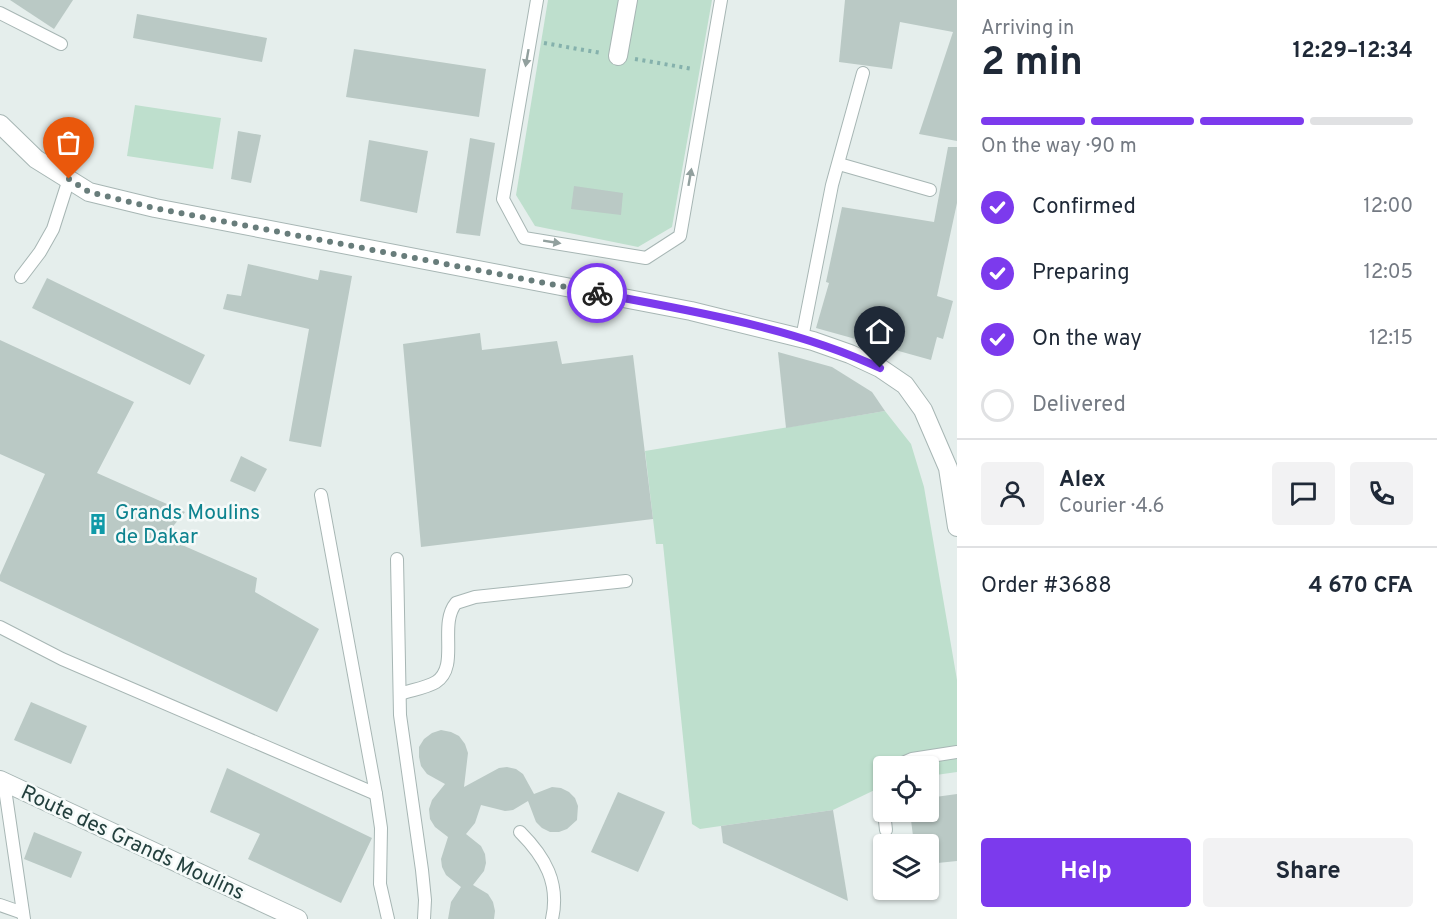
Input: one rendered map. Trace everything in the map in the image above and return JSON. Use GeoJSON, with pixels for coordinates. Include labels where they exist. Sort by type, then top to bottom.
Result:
{"type":"FeatureCollection","features":[{"type":"Feature","properties":{"kind":"street"},"geometry":{"type":"LineString","coordinates":[[618,56],[628,0]]}},
{"type":"Feature","properties":{"kind":"street"},"geometry":{"type":"LineString","coordinates":[[0,124],[36,159],[89,192],[154,208],[691,311],[801,338],[850,354],[880,368],[905,385],[923,410],[948,468],[957,527]]}},
{"type":"Feature","properties":{"kind":"street","name":"Route des Grands Moulins"},"geometry":{"type":"LineString","coordinates":[[2,781],[298,919]]}},
{"type":"Feature","properties":{"kind":"lane"},"geometry":{"type":"LineString","coordinates":[[537,0],[503,199],[524,238],[646,258],[680,236],[721,0]]}},
{"type":"Feature","properties":{"kind":"lane"},"geometry":{"type":"LineString","coordinates":[[0,13],[61,44]]}},
{"type":"Feature","properties":{"kind":"lane"},"geometry":{"type":"LineString","coordinates":[[801,338],[832,185],[863,73]]}},
{"type":"Feature","properties":{"kind":"lane"},"geometry":{"type":"LineString","coordinates":[[838,164],[930,190]]}},
{"type":"Feature","properties":{"kind":"lane"},"geometry":{"type":"LineString","coordinates":[[21,277],[40,252],[53,229],[69,179]]}},
{"type":"Feature","properties":{"kind":"lane"},"geometry":{"type":"LineString","coordinates":[[321,495],[376,794],[381,828],[380,884],[388,919]]}},
{"type":"Feature","properties":{"kind":"lane"},"geometry":{"type":"LineString","coordinates":[[397,559],[400,715],[422,870],[424,919]]}},
{"type":"Feature","properties":{"kind":"lane"},"geometry":{"type":"LineString","coordinates":[[400,694],[436,682],[444,672],[448,662],[449,616],[456,603],[475,597],[626,581]]}},
{"type":"Feature","properties":{"kind":"lane"},"geometry":{"type":"LineString","coordinates":[[0,627],[62,659],[376,794]]}},
{"type":"Feature","properties":{"kind":"lane"},"geometry":{"type":"LineString","coordinates":[[931,756],[957,752]]}},
{"type":"Feature","properties":{"kind":"lane"},"geometry":{"type":"LineString","coordinates":[[2,781],[24,916]]}},
{"type":"Feature","properties":{"kind":"lane"},"geometry":{"type":"LineString","coordinates":[[885,822],[886,830]]}},
{"type":"Feature","properties":{"kind":"lane"},"geometry":{"type":"LineString","coordinates":[[520,832],[544,858],[554,893],[552,919]]}},
{"type":"Feature","properties":{"kind":"lane"},"geometry":{"type":"LineString","coordinates":[[0,905],[24,916]]}},
{"type":"Feature","properties":{"kind":"green space"},"geometry":{"type":"Polygon","coordinates":[[[548,0],[712,0],[672,227],[638,247],[535,226],[516,195],[548,0]]]}},
{"type":"Feature","properties":{"kind":"green space"},"geometry":{"type":"Polygon","coordinates":[[[135,105],[221,118],[213,169],[127,156],[135,105]]]}},
{"type":"Feature","properties":{"kind":"green space"},"geometry":{"type":"Polygon","coordinates":[[[885,411],[911,444],[924,487],[957,680],[957,772],[939,775],[939,756],[873,756],[873,791],[833,810],[700,829],[692,824],[663,544],[656,544],[645,451],[885,411]]]}},
{"type":"Feature","properties":{"kind":"building"},"geometry":{"type":"Polygon","coordinates":[[[10,0],[73,0],[54,29],[10,0]]]}},
{"type":"Feature","properties":{"kind":"building"},"geometry":{"type":"Polygon","coordinates":[[[845,0],[957,0],[957,141],[919,134],[953,32],[900,22],[892,69],[839,62],[845,0]]]}},
{"type":"Feature","properties":{"kind":"building"},"geometry":{"type":"Polygon","coordinates":[[[137,14],[267,38],[262,62],[133,38],[137,14]]]}},
{"type":"Feature","properties":{"kind":"building"},"geometry":{"type":"Polygon","coordinates":[[[354,49],[486,69],[479,117],[346,97],[354,49]]]}},
{"type":"Feature","properties":{"kind":"building"},"geometry":{"type":"Polygon","coordinates":[[[238,131],[261,135],[251,183],[231,179],[238,131]]]}},
{"type":"Feature","properties":{"kind":"building"},"geometry":{"type":"Polygon","coordinates":[[[470,138],[495,143],[480,236],[456,233],[470,138]]]}},
{"type":"Feature","properties":{"kind":"building"},"geometry":{"type":"Polygon","coordinates":[[[369,140],[428,151],[417,213],[360,201],[369,140]]]}},
{"type":"Feature","properties":{"kind":"building"},"geometry":{"type":"Polygon","coordinates":[[[948,147],[957,147],[957,203],[937,296],[953,301],[943,339],[937,337],[931,360],[816,328],[829,283],[826,282],[842,207],[934,222],[948,147]]]}},
{"type":"Feature","properties":{"kind":"building"},"geometry":{"type":"Polygon","coordinates":[[[574,186],[623,193],[621,215],[571,209],[574,186]]]}},
{"type":"Feature","properties":{"kind":"building"},"geometry":{"type":"Polygon","coordinates":[[[248,264],[318,280],[320,270],[352,276],[321,447],[289,441],[309,329],[223,309],[227,294],[241,296],[248,264]]]}},
{"type":"Feature","properties":{"kind":"building"},"geometry":{"type":"Polygon","coordinates":[[[47,278],[205,355],[190,385],[32,308],[47,278]]]}},
{"type":"Feature","properties":{"kind":"building"},"geometry":{"type":"Polygon","coordinates":[[[480,333],[482,350],[557,341],[562,364],[633,355],[653,519],[421,547],[403,344],[480,333]]]}},
{"type":"Feature","properties":{"kind":"building","name":"Grands Moulins de Dakar"},"geometry":{"type":"Polygon","coordinates":[[[0,340],[134,402],[97,473],[185,512],[164,537],[257,578],[255,592],[319,629],[277,712],[0,581],[0,575],[45,474],[0,454],[0,340]]]}},
{"type":"Feature","properties":{"kind":"building"},"geometry":{"type":"Polygon","coordinates":[[[778,352],[832,367],[872,392],[885,411],[786,428],[778,352]]]}},
{"type":"Feature","properties":{"kind":"building"},"geometry":{"type":"Polygon","coordinates":[[[241,456],[267,469],[255,492],[230,481],[241,456]]]}},
{"type":"Feature","properties":{"kind":"building"},"geometry":{"type":"Polygon","coordinates":[[[31,702],[87,726],[71,764],[14,740],[31,702]]]}},
{"type":"Feature","properties":{"kind":"building"},"geometry":{"type":"Polygon","coordinates":[[[441,730],[459,736],[465,744],[468,753],[464,787],[499,768],[507,767],[523,774],[534,794],[552,787],[561,788],[575,798],[578,806],[577,820],[567,829],[550,832],[536,822],[528,801],[513,810],[505,811],[481,805],[475,823],[466,834],[481,846],[485,854],[484,871],[473,885],[488,894],[493,902],[494,919],[448,919],[451,902],[461,887],[446,875],[442,867],[441,859],[448,837],[435,827],[430,819],[429,809],[432,800],[445,784],[427,774],[421,766],[419,757],[419,747],[424,739],[441,730]]]}},
{"type":"Feature","properties":{"kind":"building"},"geometry":{"type":"Polygon","coordinates":[[[227,768],[372,838],[341,903],[248,859],[260,834],[210,812],[227,768]]]}},
{"type":"Feature","properties":{"kind":"building"},"geometry":{"type":"Polygon","coordinates":[[[618,792],[665,812],[638,872],[591,852],[618,792]]]}},
{"type":"Feature","properties":{"kind":"building"},"geometry":{"type":"Polygon","coordinates":[[[957,794],[957,861],[939,863],[939,834],[913,834],[911,822],[939,822],[939,796],[957,794]]]}},
{"type":"Feature","properties":{"kind":"building"},"geometry":{"type":"Polygon","coordinates":[[[833,810],[848,901],[723,843],[721,826],[833,810]]]}},
{"type":"Feature","properties":{"kind":"building"},"geometry":{"type":"Polygon","coordinates":[[[34,832],[82,852],[71,878],[24,859],[34,832]]]}},
{"type":"Feature","properties":{"kind":"way so far"},"geometry":{"type":"LineString","coordinates":[[69,179],[89,192],[154,208],[597,293]]}},
{"type":"Feature","properties":{"kind":"place","name":"Grands Moulins de Dakar"},"geometry":{"type":"Point","coordinates":[98,524]}},
{"type":"Feature","properties":{"kind":"route"},"geometry":{"type":"LineString","coordinates":[[597,293],[691,311],[813,341],[880,368]]}}]}
